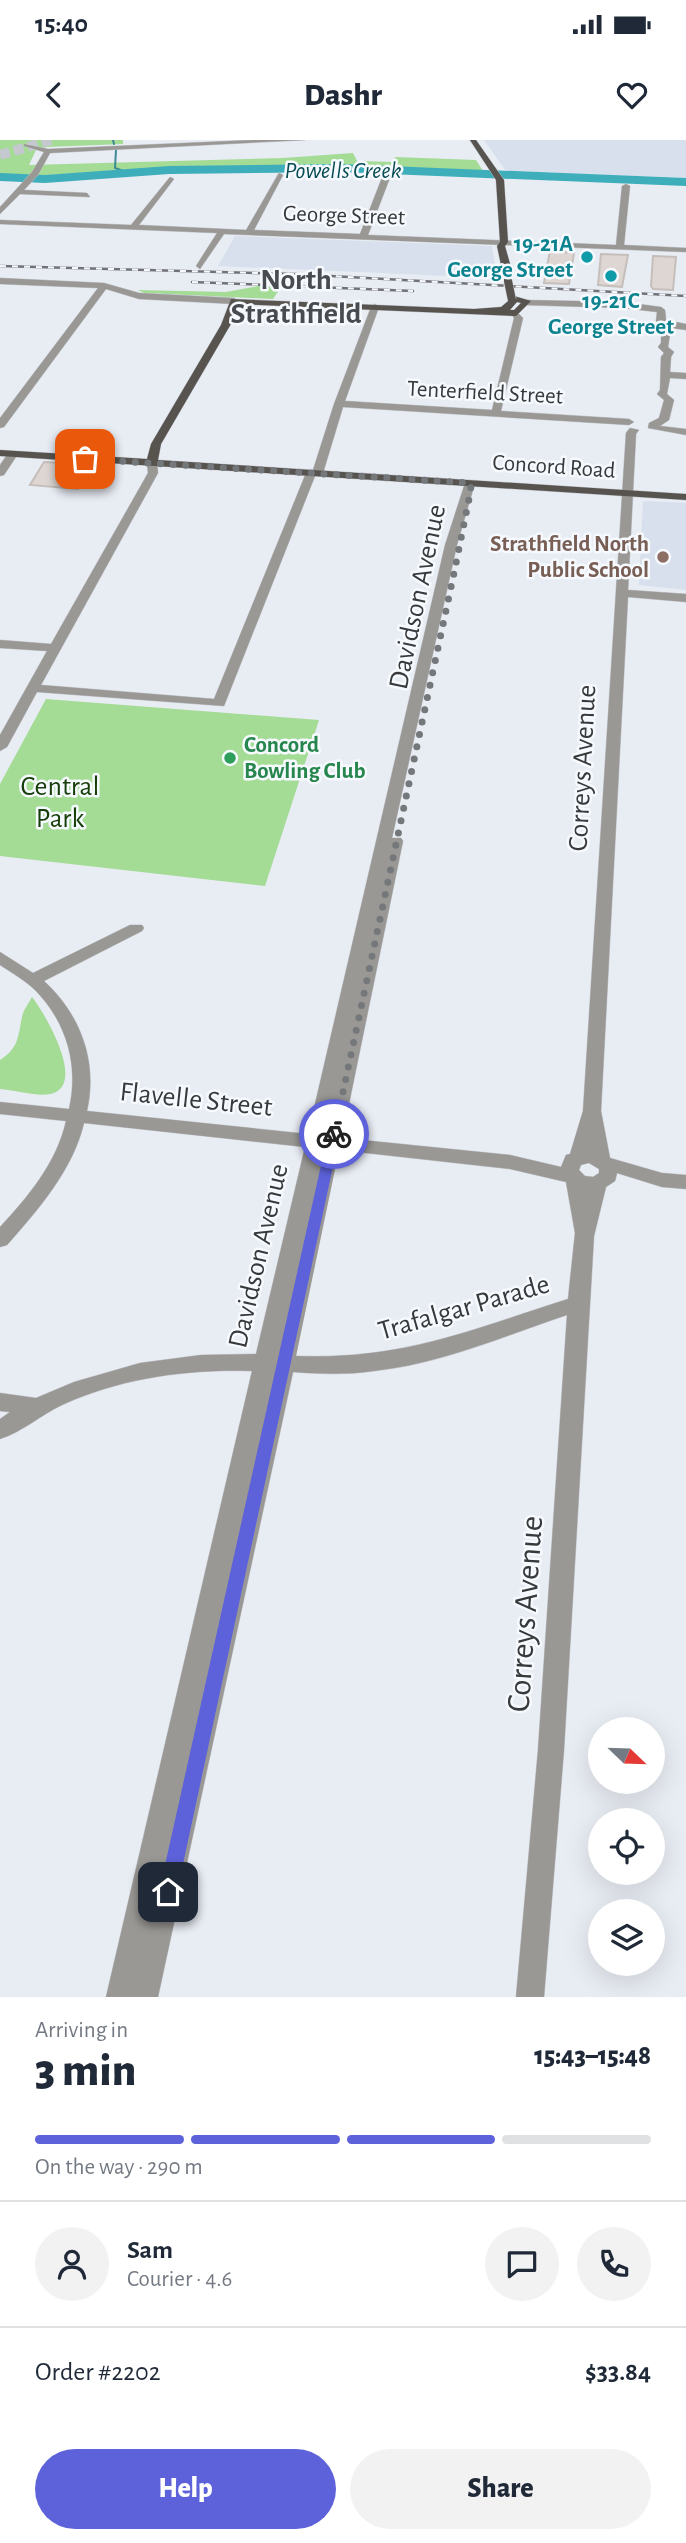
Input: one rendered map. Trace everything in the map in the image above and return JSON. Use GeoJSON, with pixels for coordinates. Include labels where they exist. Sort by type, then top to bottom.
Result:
{"type":"FeatureCollection","features":[{"type":"Feature","properties":{"kind":"main road"},"geometry":{"type":"LineString","coordinates":[[152,463],[156,444],[237,303],[510,315],[512,305],[521,300],[511,278],[511,246],[504,242],[497,174],[473,140]]}},
{"type":"Feature","properties":{"kind":"main road","name":"Concord Road"},"geometry":{"type":"LineString","coordinates":[[0,453],[686,497]]}},
{"type":"Feature","properties":{"kind":"street"},"geometry":{"type":"LineString","coordinates":[[26,145],[48,151],[302,140]]}},
{"type":"Feature","properties":{"kind":"street"},"geometry":{"type":"LineString","coordinates":[[0,212],[33,176],[48,151]]}},
{"type":"Feature","properties":{"kind":"street"},"geometry":{"type":"LineString","coordinates":[[249,232],[279,175]]}},
{"type":"Feature","properties":{"kind":"street"},"geometry":{"type":"LineString","coordinates":[[363,236],[387,175]]}},
{"type":"Feature","properties":{"kind":"street"},"geometry":{"type":"LineString","coordinates":[[134,227],[170,179]]}},
{"type":"Feature","properties":{"kind":"street"},"geometry":{"type":"LineString","coordinates":[[620,247],[626,186]]}},
{"type":"Feature","properties":{"kind":"street"},"geometry":{"type":"LineString","coordinates":[[18,192],[87,195]]}},
{"type":"Feature","properties":{"kind":"street","name":"George Street"},"geometry":{"type":"LineString","coordinates":[[0,222],[686,250]]}},
{"type":"Feature","properties":{"kind":"street"},"geometry":{"type":"LineString","coordinates":[[200,266],[222,231]]}},
{"type":"Feature","properties":{"kind":"street"},"geometry":{"type":"LineString","coordinates":[[0,281],[104,286],[139,296],[237,303]]}},
{"type":"Feature","properties":{"kind":"street"},"geometry":{"type":"LineString","coordinates":[[0,425],[104,286]]}},
{"type":"Feature","properties":{"kind":"street"},"geometry":{"type":"LineString","coordinates":[[521,300],[659,309],[662,312],[661,321],[666,325],[686,326]]}},
{"type":"Feature","properties":{"kind":"street"},"geometry":{"type":"LineString","coordinates":[[32,688],[219,703],[315,473],[375,307]]}},
{"type":"Feature","properties":{"kind":"street"},"geometry":{"type":"LineString","coordinates":[[496,413],[510,315]]}},
{"type":"Feature","properties":{"kind":"street"},"geometry":{"type":"LineString","coordinates":[[653,427],[664,420],[669,400],[662,394],[665,390],[666,358],[669,352],[663,347],[666,344],[666,325]]}},
{"type":"Feature","properties":{"kind":"street"},"geometry":{"type":"LineString","coordinates":[[665,374],[686,376]]}},
{"type":"Feature","properties":{"kind":"street","name":"Tenterfield Street"},"geometry":{"type":"LineString","coordinates":[[339,404],[496,413],[686,432]]}},
{"type":"Feature","properties":{"kind":"street","name":"Correys Avenue"},"geometry":{"type":"LineString","coordinates":[[584,1236],[574,1169],[592,1111],[631,426]]}},
{"type":"Feature","properties":{"kind":"street"},"geometry":{"type":"LineString","coordinates":[[0,473],[13,454]]}},
{"type":"Feature","properties":{"kind":"street"},"geometry":{"type":"LineString","coordinates":[[1,744],[153,473],[152,463]]}},
{"type":"Feature","properties":{"kind":"street","name":"Davidson Avenue"},"geometry":{"type":"LineString","coordinates":[[144,1997],[275,1364],[323,1142],[451,586],[470,483]]}},
{"type":"Feature","properties":{"kind":"street"},"geometry":{"type":"LineString","coordinates":[[623,593],[686,598]]}},
{"type":"Feature","properties":{"kind":"street"},"geometry":{"type":"LineString","coordinates":[[0,644],[55,648]]}},
{"type":"Feature","properties":{"kind":"street"},"geometry":{"type":"LineString","coordinates":[[35,979],[136,928]]}},
{"type":"Feature","properties":{"kind":"street"},"geometry":{"type":"LineString","coordinates":[[0,957],[35,979],[66,1018],[81,1052],[83,1080],[79,1116],[61,1162],[27,1210],[0,1240]]}},
{"type":"Feature","properties":{"kind":"street","name":"Flavelle Street"},"geometry":{"type":"LineString","coordinates":[[0,1108],[574,1169]]}},
{"type":"Feature","properties":{"kind":"street","name":"Correys Avenue"},"geometry":{"type":"LineString","coordinates":[[530,1997],[551,1750],[578,1304],[584,1236],[602,1172],[600,1142],[592,1111]]}},
{"type":"Feature","properties":{"kind":"street"},"geometry":{"type":"LineString","coordinates":[[602,1172],[586,1185],[574,1169],[589,1156],[602,1172],[628,1182],[686,1182]]}},
{"type":"Feature","properties":{"kind":"street","name":"Trafalgar Parade"},"geometry":{"type":"LineString","coordinates":[[0,1430],[38,1407],[97,1382],[139,1370],[178,1364],[344,1365],[420,1354],[578,1304]]}},
{"type":"Feature","properties":{"kind":"street","name":"Davidson Avenue"},"geometry":{"type":"LineString","coordinates":[[120,1997],[275,1364]]}},
{"type":"Feature","properties":{"kind":"street"},"geometry":{"type":"LineString","coordinates":[[0,1402],[38,1407]]}},
{"type":"Feature","properties":{"kind":"shaded area"},"geometry":{"type":"Polygon","coordinates":[[[484,140],[686,140],[686,178],[506,171],[484,140]]]}},
{"type":"Feature","properties":{"kind":"shaded area"},"geometry":{"type":"Polygon","coordinates":[[[235,236],[492,246],[497,278],[218,266],[235,236]]]}},
{"type":"Feature","properties":{"kind":"shaded area","name":"Strathfield North Public School"},"geometry":{"type":"Polygon","coordinates":[[[643,502],[686,503],[686,590],[639,585],[643,502]]]}},
{"type":"Feature","properties":{"kind":"green space"},"geometry":{"type":"Polygon","coordinates":[[[0,140],[123,140],[123,144],[47,147],[36,150],[29,165],[283,158],[353,153],[357,161],[395,162],[395,157],[476,160],[483,171],[244,166],[0,176],[0,140]]]}},
{"type":"Feature","properties":{"kind":"green space"},"geometry":{"type":"Polygon","coordinates":[[[258,286],[281,287],[273,299],[144,293],[138,290],[226,292],[258,286]]]}},
{"type":"Feature","properties":{"kind":"green space","name":"Central Park"},"geometry":{"type":"Polygon","coordinates":[[[46,699],[319,720],[265,886],[0,856],[0,784],[46,699]]]}},
{"type":"Feature","properties":{"kind":"green space"},"geometry":{"type":"Polygon","coordinates":[[[32,997],[52,1031],[64,1061],[65,1075],[62,1086],[54,1093],[35,1094],[0,1089],[0,1060],[14,1046],[23,1014],[32,997]]]}},
{"type":"Feature","properties":{"kind":"building"},"geometry":{"type":"Polygon","coordinates":[[[550,251],[574,253],[569,284],[544,283],[550,251]]]}},
{"type":"Feature","properties":{"kind":"building"},"geometry":{"type":"Polygon","coordinates":[[[601,254],[628,255],[622,287],[598,285],[601,254]]]}},
{"type":"Feature","properties":{"kind":"building"},"geometry":{"type":"Polygon","coordinates":[[[653,256],[676,257],[673,290],[653,289],[651,286],[653,256]]]}},
{"type":"Feature","properties":{"kind":"building"},"geometry":{"type":"Polygon","coordinates":[[[44,462],[114,467],[105,482],[83,481],[78,489],[30,485],[44,462]]]}},
{"type":"Feature","properties":{"kind":"waterway"},"geometry":{"type":"LineString","coordinates":[[113,140],[114,144]]}},
{"type":"Feature","properties":{"kind":"waterway"},"geometry":{"type":"LineString","coordinates":[[116,150],[115,168],[129,173]]}},
{"type":"Feature","properties":{"kind":"waterway","name":"Powells Creek"},"geometry":{"type":"LineString","coordinates":[[0,177],[45,179],[169,170],[340,168],[686,182]]}},
{"type":"Feature","properties":{"kind":"tunnel"},"geometry":{"type":"LineString","coordinates":[[0,155],[51,140]]}},
{"type":"Feature","properties":{"kind":"railway"},"geometry":{"type":"LineString","coordinates":[[0,266],[295,274],[686,296]]}},
{"type":"Feature","properties":{"kind":"railway"},"geometry":{"type":"LineString","coordinates":[[192,282],[413,291]]}},
{"type":"Feature","properties":{"kind":"way so far"},"geometry":{"type":"LineString","coordinates":[[85,459],[470,483],[454,573],[334,1134]]}},
{"type":"Feature","properties":{"kind":"place","name":"19-21A George Street"},"geometry":{"type":"Point","coordinates":[587,257]}},
{"type":"Feature","properties":{"kind":"place","name":"19-21C George Street"},"geometry":{"type":"Point","coordinates":[611,276]}},
{"type":"Feature","properties":{"kind":"place","name":"Strathfield North Public School"},"geometry":{"type":"Point","coordinates":[663,557]}},
{"type":"Feature","properties":{"kind":"place","name":"Concord Bowling Club"},"geometry":{"type":"Point","coordinates":[230,758]}},
{"type":"Feature","properties":{"kind":"district","name":"North Strathfield"},"geometry":{"type":"Point","coordinates":[296,297]}},
{"type":"Feature","properties":{"kind":"route"},"geometry":{"type":"LineString","coordinates":[[168,1892],[334,1134]]}}]}
